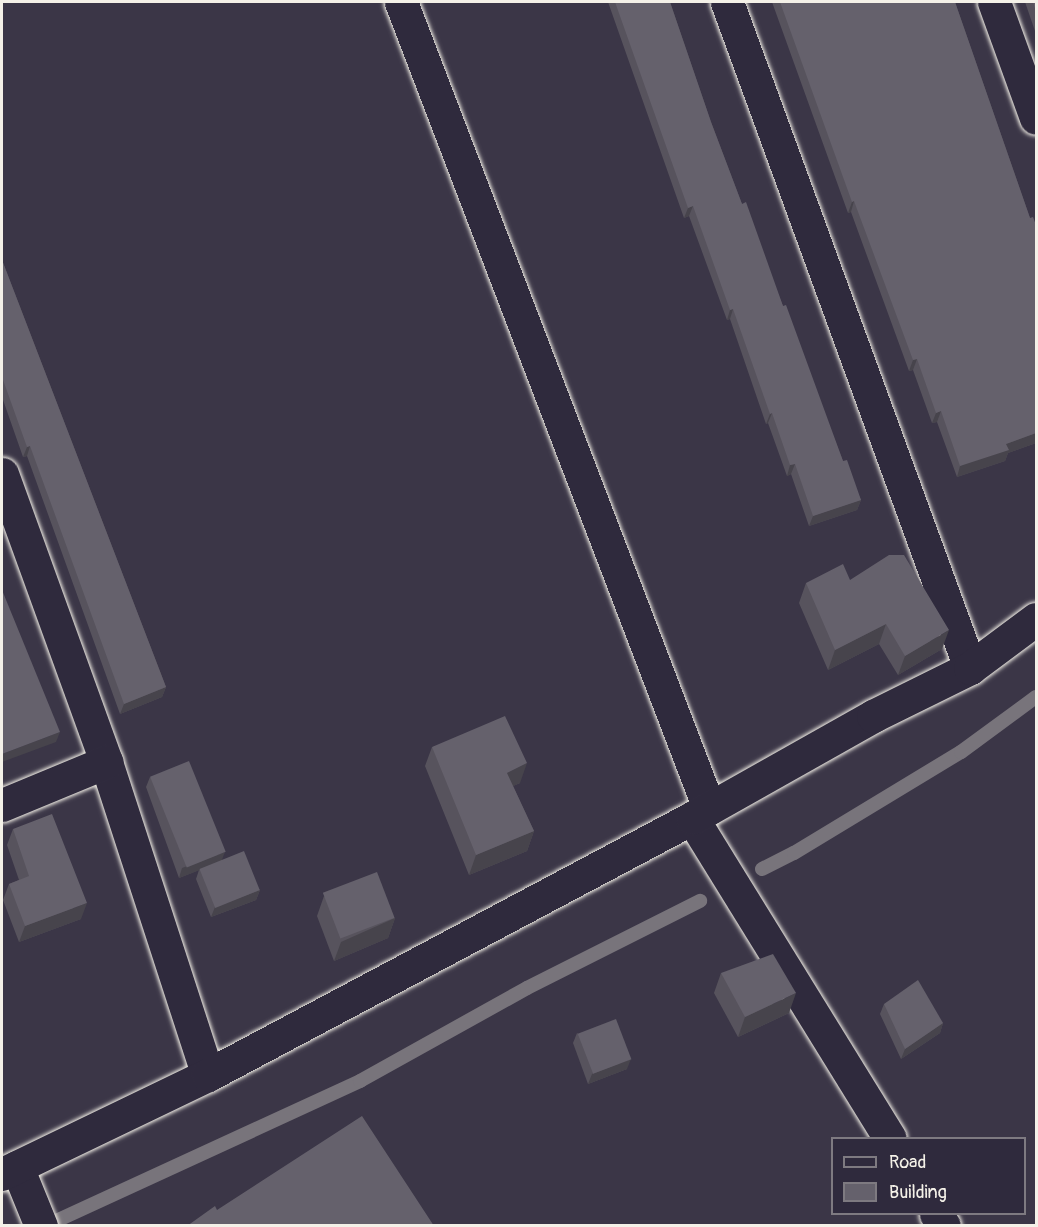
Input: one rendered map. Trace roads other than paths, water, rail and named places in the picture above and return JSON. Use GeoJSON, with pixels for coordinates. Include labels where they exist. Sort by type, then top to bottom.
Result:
{"type":"FeatureCollection","features":[{"type":"Feature","properties":{"kind":"street"},"geometry":{"type":"LineString","coordinates":[[400,2],[701,813],[889,1137]]}},
{"type":"Feature","properties":{"kind":"street"},"geometry":{"type":"LineString","coordinates":[[728,2],[970,668]]}},
{"type":"Feature","properties":{"kind":"street"},"geometry":{"type":"LineString","coordinates":[[994,2],[1036,118]]}},
{"type":"Feature","properties":{"kind":"street"},"geometry":{"type":"LineString","coordinates":[[2,474],[106,762],[208,1075]]}},
{"type":"Feature","properties":{"kind":"street"},"geometry":{"type":"LineString","coordinates":[[41,1226],[16,1178],[701,813],[873,716],[970,668],[1036,619]]}},
{"type":"Feature","properties":{"kind":"street"},"geometry":{"type":"LineString","coordinates":[[2,805],[106,762]]}},
{"type":"Feature","properties":{"kind":"waterway"},"geometry":{"type":"LineString","coordinates":[[762,869],[794,853],[961,752],[1036,697]]}},
{"type":"Feature","properties":{"kind":"waterway"},"geometry":{"type":"LineString","coordinates":[[45,1226],[360,1081],[527,988],[700,901]]}}]}
